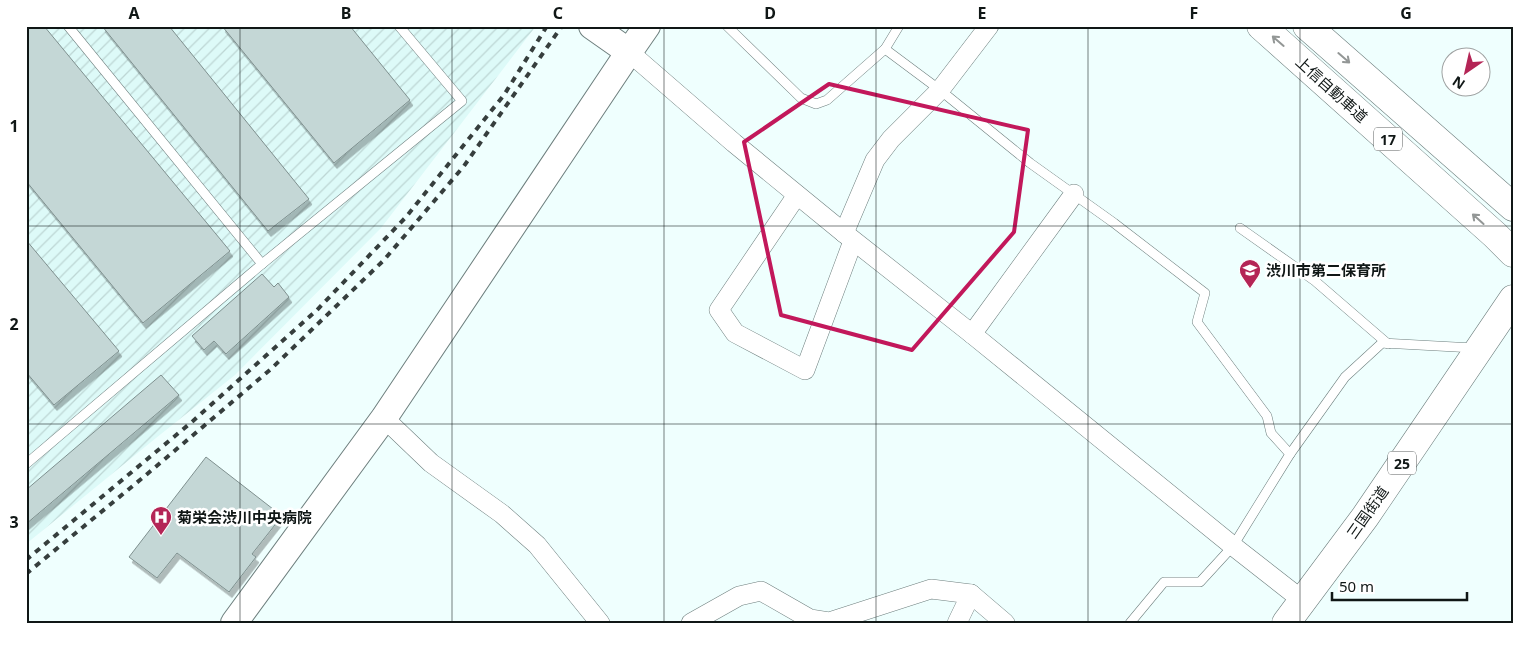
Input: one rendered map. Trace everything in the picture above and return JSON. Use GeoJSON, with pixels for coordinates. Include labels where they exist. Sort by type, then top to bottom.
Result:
{"type":"FeatureCollection","features":[{"type":"Feature","properties":{"kind":"main road","name":"上信自動車道"},"geometry":{"type":"LineString","coordinates":[[1261,26],[1496,235],[1513,253]]}},
{"type":"Feature","properties":{"kind":"main road","name":"上信自動車道"},"geometry":{"type":"LineString","coordinates":[[1307,26],[1513,207]]}},
{"type":"Feature","properties":{"kind":"main road","name":"三国街道"},"geometry":{"type":"LineString","coordinates":[[1286,623],[1365,517],[1513,299]]}},
{"type":"Feature","properties":{"kind":"street"},"geometry":{"type":"LineString","coordinates":[[592,26],[630,52],[734,143],[848,237],[972,334],[1302,600]]}},
{"type":"Feature","properties":{"kind":"street"},"geometry":{"type":"LineString","coordinates":[[234,623],[384,418],[647,26]]}},
{"type":"Feature","properties":{"kind":"street"},"geometry":{"type":"LineString","coordinates":[[797,195],[719,310],[736,333],[805,370],[875,160],[891,139],[940,90],[989,26]]}},
{"type":"Feature","properties":{"kind":"street"},"geometry":{"type":"LineString","coordinates":[[972,334],[1074,194]]}},
{"type":"Feature","properties":{"kind":"street"},"geometry":{"type":"LineString","coordinates":[[384,418],[431,463],[502,514],[537,546],[600,623]]}},
{"type":"Feature","properties":{"kind":"street"},"geometry":{"type":"LineString","coordinates":[[690,623],[739,596],[761,591],[810,619],[829,622],[931,589],[971,594],[1005,623]]}},
{"type":"Feature","properties":{"kind":"street"},"geometry":{"type":"LineString","coordinates":[[957,623],[971,594]]}},
{"type":"Feature","properties":{"kind":"lane"},"geometry":{"type":"LineString","coordinates":[[68,26],[262,264]]}},
{"type":"Feature","properties":{"kind":"lane"},"geometry":{"type":"LineString","coordinates":[[26,464],[262,264],[462,101],[399,26]]}},
{"type":"Feature","properties":{"kind":"lane"},"geometry":{"type":"LineString","coordinates":[[727,26],[732,33],[801,98],[816,104],[827,100],[885,49],[900,26]]}},
{"type":"Feature","properties":{"kind":"lane"},"geometry":{"type":"LineString","coordinates":[[885,49],[940,90],[1030,163],[1114,223],[1205,294],[1197,322],[1266,416],[1271,432],[1290,454]]}},
{"type":"Feature","properties":{"kind":"lane"},"geometry":{"type":"LineString","coordinates":[[1240,228],[1315,281],[1388,344]]}},
{"type":"Feature","properties":{"kind":"lane"},"geometry":{"type":"LineString","coordinates":[[1130,623],[1164,582],[1200,582],[1233,546],[1290,454],[1345,377],[1382,343],[1480,348]]}},
{"type":"Feature","properties":{"kind":"highlighted area"},"geometry":{"type":"Polygon","coordinates":[[[829,84],[1028,130],[1014,232],[912,350],[781,315],[744,142],[829,84]]]}},
{"type":"Feature","properties":{"kind":"shaded area"},"geometry":{"type":"Polygon","coordinates":[[[26,26],[536,26],[381,228],[235,375],[26,544],[26,26]]]}},
{"type":"Feature","properties":{"kind":"building"},"geometry":{"type":"Polygon","coordinates":[[[26,26],[44,26],[230,251],[143,323],[26,181],[26,26]]]}},
{"type":"Feature","properties":{"kind":"building"},"geometry":{"type":"Polygon","coordinates":[[[102,26],[169,26],[309,199],[268,231],[102,26]]]}},
{"type":"Feature","properties":{"kind":"building"},"geometry":{"type":"Polygon","coordinates":[[[222,26],[350,26],[410,100],[334,163],[222,26]]]}},
{"type":"Feature","properties":{"kind":"building"},"geometry":{"type":"Polygon","coordinates":[[[26,240],[119,351],[54,405],[26,372],[26,240]]]}},
{"type":"Feature","properties":{"kind":"building"},"geometry":{"type":"Polygon","coordinates":[[[262,274],[274,287],[278,283],[289,297],[226,354],[214,341],[204,350],[192,336],[262,274]]]}},
{"type":"Feature","properties":{"kind":"building"},"geometry":{"type":"Polygon","coordinates":[[[161,375],[179,395],[26,524],[26,490],[161,375]]]}},
{"type":"Feature","properties":{"kind":"building"},"geometry":{"type":"Polygon","coordinates":[[[206,457],[282,516],[252,554],[256,557],[229,592],[177,553],[157,578],[129,557],[206,457]]]}},
{"type":"Feature","properties":{"kind":"railway"},"geometry":{"type":"LineString","coordinates":[[26,560],[193,421],[317,310],[406,217],[504,95],[547,26]]}},
{"type":"Feature","properties":{"kind":"railway"},"geometry":{"type":"LineString","coordinates":[[26,574],[271,369],[384,260],[464,166],[562,26]]}},
{"type":"Feature","properties":{"kind":"place","name":"渋川市第二保育所"},"geometry":{"type":"Point","coordinates":[1250,289]}},
{"type":"Feature","properties":{"kind":"place","name":"菊栄会渋川中央病院"},"geometry":{"type":"Point","coordinates":[161,536]}}]}
